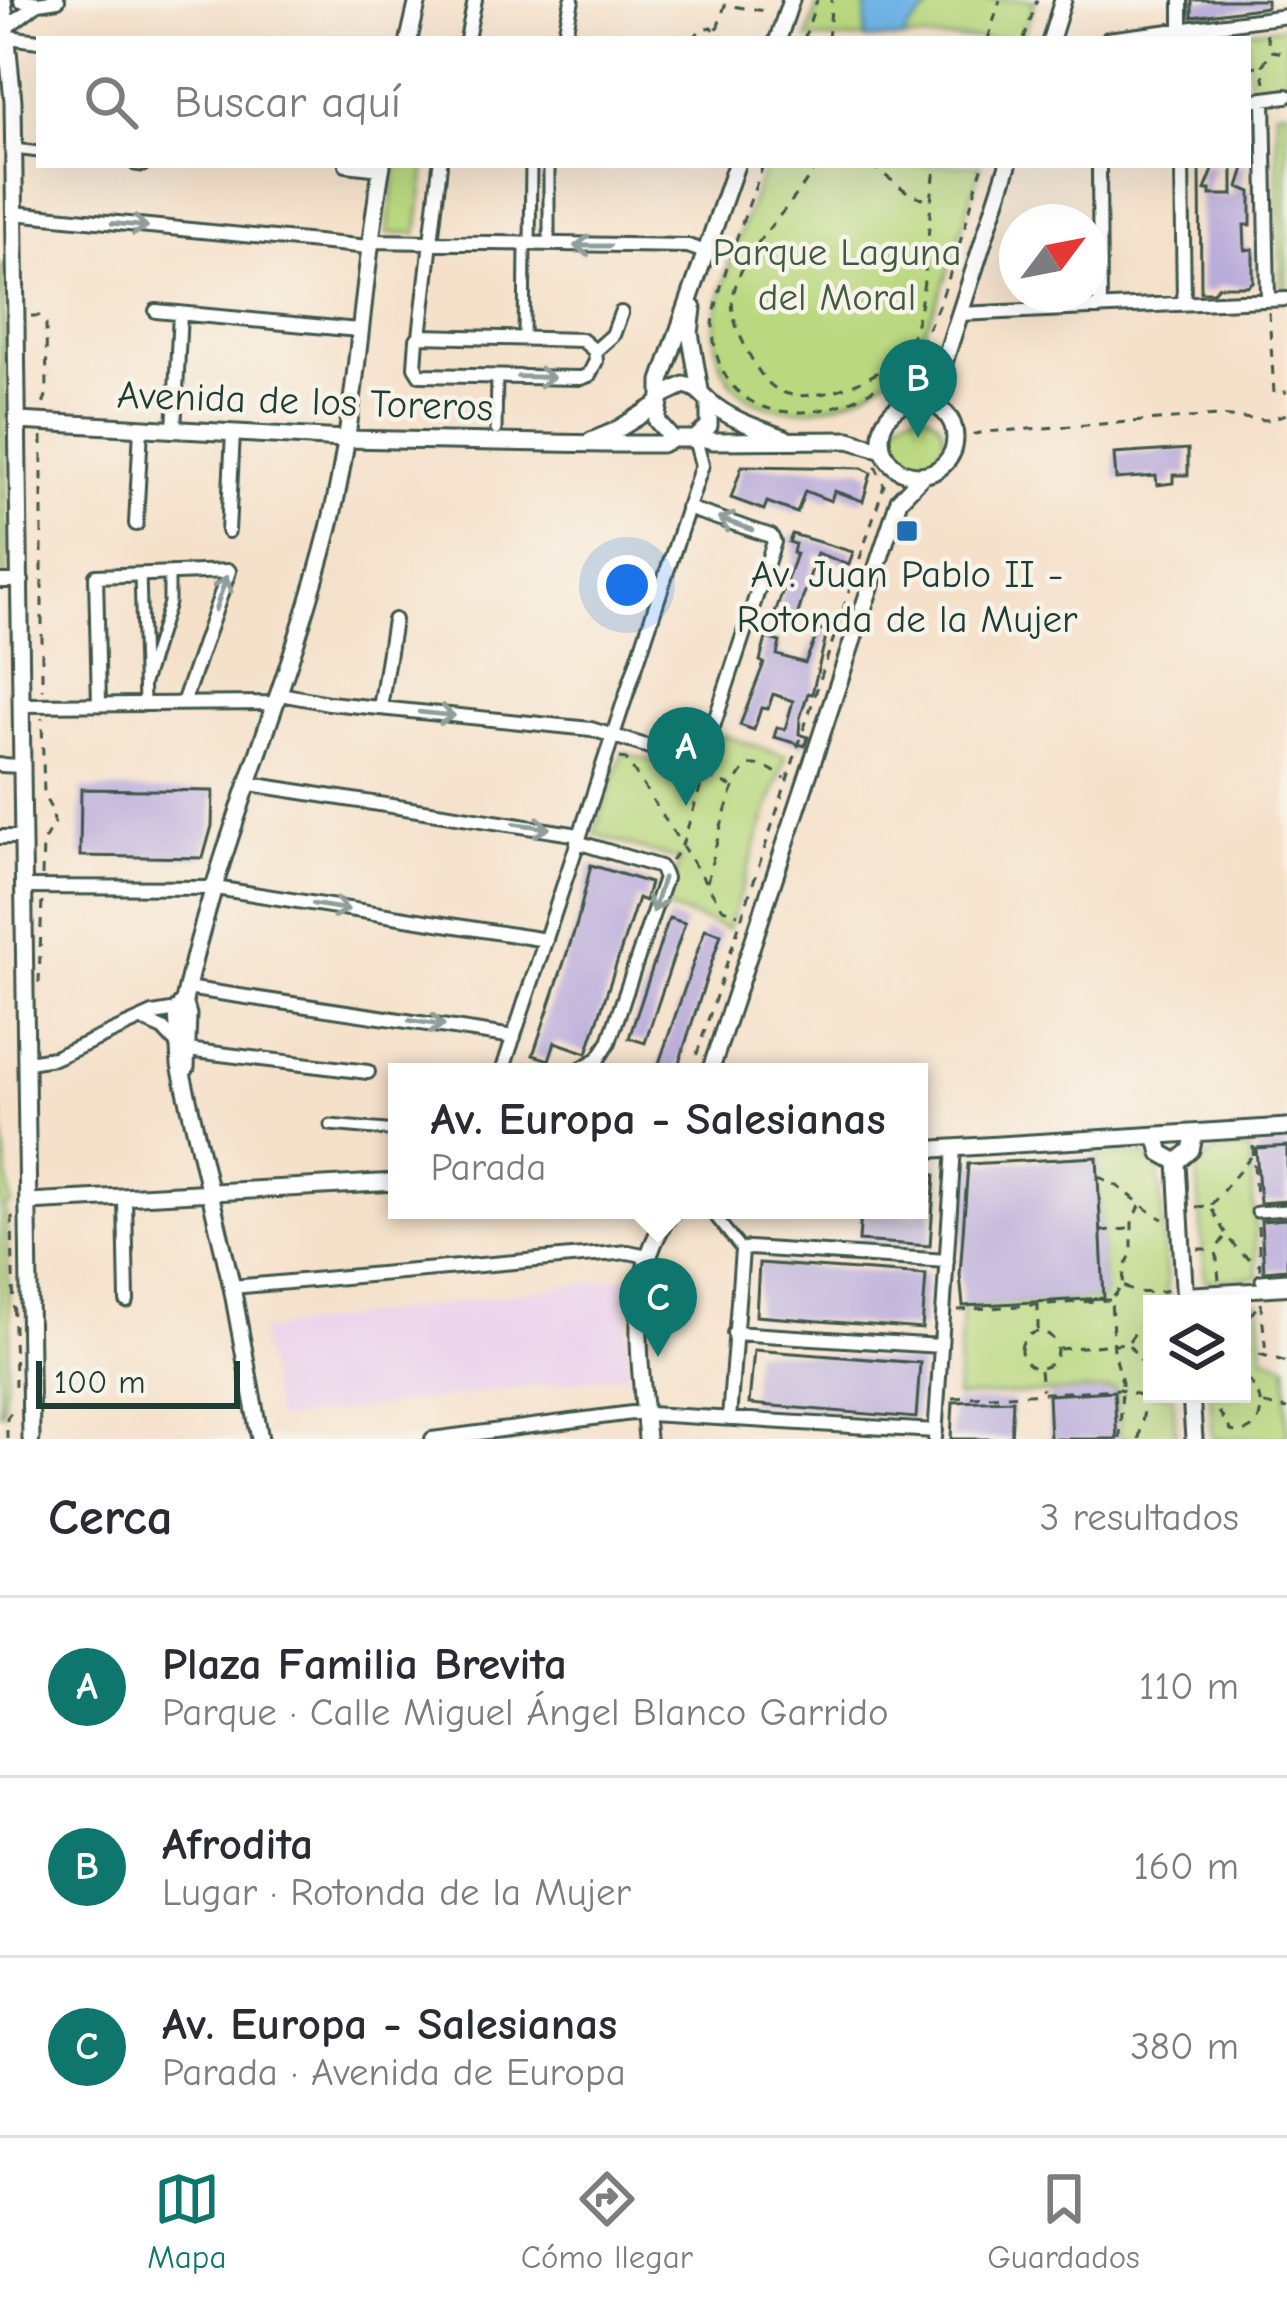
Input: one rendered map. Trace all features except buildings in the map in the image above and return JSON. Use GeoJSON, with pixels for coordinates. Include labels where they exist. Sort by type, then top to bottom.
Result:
{"type":"FeatureCollection","features":[{"type":"Feature","properties":{"kind":"street"},"geometry":{"type":"LineString","coordinates":[[4,0],[14,149],[31,1439]]}},
{"type":"Feature","properties":{"kind":"street"},"geometry":{"type":"LineString","coordinates":[[21,0],[58,0]]}},
{"type":"Feature","properties":{"kind":"street"},"geometry":{"type":"LineString","coordinates":[[410,36],[418,0]]}},
{"type":"Feature","properties":{"kind":"street"},"geometry":{"type":"LineString","coordinates":[[468,36],[475,0]]}},
{"type":"Feature","properties":{"kind":"street"},"geometry":{"type":"LineString","coordinates":[[565,36],[572,0]]}},
{"type":"Feature","properties":{"kind":"street"},"geometry":{"type":"LineString","coordinates":[[779,36],[791,0]]}},
{"type":"Feature","properties":{"kind":"street"},"geometry":{"type":"LineString","coordinates":[[1052,36],[1064,0]]}},
{"type":"Feature","properties":{"kind":"street"},"geometry":{"type":"LineString","coordinates":[[1181,0],[1181,29]]}},
{"type":"Feature","properties":{"kind":"street"},"geometry":{"type":"LineString","coordinates":[[1262,0],[1262,19]]}},
{"type":"Feature","properties":{"kind":"street"},"geometry":{"type":"LineString","coordinates":[[8,32],[38,3]]}},
{"type":"Feature","properties":{"kind":"street"},"geometry":{"type":"LineString","coordinates":[[1130,36],[1287,16]]}},
{"type":"Feature","properties":{"kind":"street"},"geometry":{"type":"LineString","coordinates":[[8,32],[36,40]]}},
{"type":"Feature","properties":{"kind":"street"},"geometry":{"type":"LineString","coordinates":[[1251,101],[1287,96]]}},
{"type":"Feature","properties":{"kind":"street"},"geometry":{"type":"LineString","coordinates":[[1266,99],[1268,299]]}},
{"type":"Feature","properties":{"kind":"street"},"geometry":{"type":"LineString","coordinates":[[14,149],[36,152]]}},
{"type":"Feature","properties":{"kind":"street"},"geometry":{"type":"LineString","coordinates":[[260,1439],[184,1059],[188,1015],[182,1000],[330,522],[382,168]]}},
{"type":"Feature","properties":{"kind":"street"},"geometry":{"type":"LineString","coordinates":[[440,168],[417,339],[415,367],[420,375],[581,377],[594,369],[596,351],[613,335],[621,313]]}},
{"type":"Feature","properties":{"kind":"street"},"geometry":{"type":"LineString","coordinates":[[524,338],[531,168]]}},
{"type":"Feature","properties":{"kind":"street"},"geometry":{"type":"LineString","coordinates":[[549,168],[549,245]]}},
{"type":"Feature","properties":{"kind":"street"},"geometry":{"type":"LineString","coordinates":[[735,168],[661,381],[660,428],[673,439],[712,441],[849,440],[883,427]]}},
{"type":"Feature","properties":{"kind":"street"},"geometry":{"type":"LineString","coordinates":[[899,500],[923,475],[942,466],[955,438],[942,410],[940,375],[1007,168]]}},
{"type":"Feature","properties":{"kind":"street"},"geometry":{"type":"LineString","coordinates":[[1099,168],[1099,204]]}},
{"type":"Feature","properties":{"kind":"street"},"geometry":{"type":"LineString","coordinates":[[1182,168],[1184,303]]}},
{"type":"Feature","properties":{"kind":"street"},"geometry":{"type":"LineString","coordinates":[[14,213],[370,244],[688,246],[708,253]]}},
{"type":"Feature","properties":{"kind":"street"},"geometry":{"type":"LineString","coordinates":[[696,287],[690,333],[709,425],[696,438]]}},
{"type":"Feature","properties":{"kind":"street"},"geometry":{"type":"LineString","coordinates":[[1107,308],[1287,299]]}},
{"type":"Feature","properties":{"kind":"street"},"geometry":{"type":"LineString","coordinates":[[156,311],[358,330]]}},
{"type":"Feature","properties":{"kind":"street"},"geometry":{"type":"LineString","coordinates":[[960,314],[1007,312]]}},
{"type":"Feature","properties":{"kind":"street"},"geometry":{"type":"LineString","coordinates":[[174,430],[180,314]]}},
{"type":"Feature","properties":{"kind":"street"},"geometry":{"type":"LineString","coordinates":[[420,336],[582,340],[596,351]]}},
{"type":"Feature","properties":{"kind":"street"},"geometry":{"type":"LineString","coordinates":[[877,454],[883,427],[895,409],[915,401],[940,375]]}},
{"type":"Feature","properties":{"kind":"street"},"geometry":{"type":"LineString","coordinates":[[496,376],[496,430]]}},
{"type":"Feature","properties":{"kind":"street"},"geometry":{"type":"LineString","coordinates":[[659,401],[675,386],[784,438]]}},
{"type":"Feature","properties":{"kind":"street","name":"Avenida de los Toreros"},"geometry":{"type":"LineString","coordinates":[[590,441],[615,431],[659,401]]}},
{"type":"Feature","properties":{"kind":"street"},"geometry":{"type":"LineString","coordinates":[[915,401],[942,410]]}},
{"type":"Feature","properties":{"kind":"street","name":"Avenida de los Toreros"},"geometry":{"type":"LineString","coordinates":[[18,421],[344,439],[661,444],[673,439]]}},
{"type":"Feature","properties":{"kind":"street"},"geometry":{"type":"LineString","coordinates":[[136,524],[141,428]]}},
{"type":"Feature","properties":{"kind":"street"},"geometry":{"type":"LineString","coordinates":[[227,530],[233,433]]}},
{"type":"Feature","properties":{"kind":"street"},"geometry":{"type":"LineString","coordinates":[[505,1063],[688,508],[701,465],[696,438]]}},
{"type":"Feature","properties":{"kind":"street"},"geometry":{"type":"LineString","coordinates":[[849,440],[896,468],[923,475]]}},
{"type":"Feature","properties":{"kind":"street"},"geometry":{"type":"LineString","coordinates":[[713,1063],[899,500],[896,468]]}},
{"type":"Feature","properties":{"kind":"street"},"geometry":{"type":"LineString","coordinates":[[22,705],[278,699],[380,708],[591,729],[703,770],[774,542],[771,536],[688,508]]}},
{"type":"Feature","properties":{"kind":"street"},"geometry":{"type":"LineString","coordinates":[[99,704],[96,576],[229,571],[183,703]]}},
{"type":"Feature","properties":{"kind":"street"},"geometry":{"type":"LineString","coordinates":[[145,704],[144,683],[169,603],[169,573]]}},
{"type":"Feature","properties":{"kind":"street"},"geometry":{"type":"LineString","coordinates":[[140,574],[144,683]]}},
{"type":"Feature","properties":{"kind":"street"},"geometry":{"type":"LineString","coordinates":[[0,580],[22,581]]}},
{"type":"Feature","properties":{"kind":"street"},"geometry":{"type":"LineString","coordinates":[[380,708],[394,620]]}},
{"type":"Feature","properties":{"kind":"street"},"geometry":{"type":"LineString","coordinates":[[0,765],[22,766]]}},
{"type":"Feature","properties":{"kind":"street"},"geometry":{"type":"LineString","coordinates":[[250,784],[578,839],[661,867],[664,872],[610,1042],[589,1063]]}},
{"type":"Feature","properties":{"kind":"street"},"geometry":{"type":"LineString","coordinates":[[0,837],[23,838]]}},
{"type":"Feature","properties":{"kind":"street"},"geometry":{"type":"LineString","coordinates":[[23,886],[215,889],[546,940]]}},
{"type":"Feature","properties":{"kind":"street"},"geometry":{"type":"LineString","coordinates":[[27,1062],[54,1058],[150,1022],[182,1000],[514,1037]]}},
{"type":"Feature","properties":{"kind":"street"},"geometry":{"type":"LineString","coordinates":[[150,1022],[184,1059],[368,1072]]}},
{"type":"Feature","properties":{"kind":"street"},"geometry":{"type":"LineString","coordinates":[[330,1125],[388,1130]]}},
{"type":"Feature","properties":{"kind":"street"},"geometry":{"type":"LineString","coordinates":[[928,1149],[1287,1127]]}},
{"type":"Feature","properties":{"kind":"street"},"geometry":{"type":"LineString","coordinates":[[1177,1162],[1191,1150],[1195,1133]]}},
{"type":"Feature","properties":{"kind":"street"},"geometry":{"type":"LineString","coordinates":[[1156,1135],[1161,1153],[1177,1162]]}},
{"type":"Feature","properties":{"kind":"street"},"geometry":{"type":"LineString","coordinates":[[432,1439],[645,1413],[936,1435],[954,1148]]}},
{"type":"Feature","properties":{"kind":"street"},"geometry":{"type":"LineString","coordinates":[[1177,1162],[1180,1295]]}},
{"type":"Feature","properties":{"kind":"street"},"geometry":{"type":"LineString","coordinates":[[29,1202],[388,1183]]}},
{"type":"Feature","properties":{"kind":"street"},"geometry":{"type":"LineString","coordinates":[[125,1198],[127,1300]]}},
{"type":"Feature","properties":{"kind":"street"},"geometry":{"type":"LineString","coordinates":[[1257,1212],[1287,1210]]}},
{"type":"Feature","properties":{"kind":"street"},"geometry":{"type":"LineString","coordinates":[[656,1219],[657,1231]]}},
{"type":"Feature","properties":{"kind":"street"},"geometry":{"type":"LineString","coordinates":[[647,1439],[641,1287],[657,1231],[667,1219]]}},
{"type":"Feature","properties":{"kind":"street"},"geometry":{"type":"LineString","coordinates":[[717,1219],[742,1250],[729,1418]]}},
{"type":"Feature","properties":{"kind":"street"},"geometry":{"type":"LineString","coordinates":[[742,1250],[947,1261]]}},
{"type":"Feature","properties":{"kind":"street"},"geometry":{"type":"LineString","coordinates":[[232,1287],[628,1252],[648,1256]]}},
{"type":"Feature","properties":{"kind":"street"},"geometry":{"type":"LineString","coordinates":[[1261,1280],[1287,1278]]}},
{"type":"Feature","properties":{"kind":"street"},"geometry":{"type":"LineString","coordinates":[[1193,1295],[1287,1288]]}},
{"type":"Feature","properties":{"kind":"street"},"geometry":{"type":"LineString","coordinates":[[734,1333],[941,1346]]}},
{"type":"Feature","properties":{"kind":"street"},"geometry":{"type":"LineString","coordinates":[[1191,1403],[1193,1439]]}},
{"type":"Feature","properties":{"kind":"street"},"geometry":{"type":"LineString","coordinates":[[552,1424],[554,1439]]}},
{"type":"Feature","properties":{"kind":"path"},"geometry":{"type":"LineString","coordinates":[[805,36],[817,0]]}},
{"type":"Feature","properties":{"kind":"path"},"geometry":{"type":"LineString","coordinates":[[828,36],[832,0]]}},
{"type":"Feature","properties":{"kind":"path"},"geometry":{"type":"LineString","coordinates":[[989,36],[1000,0]]}},
{"type":"Feature","properties":{"kind":"path"},"geometry":{"type":"LineString","coordinates":[[1025,36],[1037,0]]}},
{"type":"Feature","properties":{"kind":"path"},"geometry":{"type":"LineString","coordinates":[[717,28],[725,5],[764,11]]}},
{"type":"Feature","properties":{"kind":"path"},"geometry":{"type":"LineString","coordinates":[[1262,19],[1271,52],[1262,66],[1266,99]]}},
{"type":"Feature","properties":{"kind":"path"},"geometry":{"type":"LineString","coordinates":[[695,36],[700,30],[717,28]]}},
{"type":"Feature","properties":{"kind":"path"},"geometry":{"type":"LineString","coordinates":[[717,28],[724,36]]}},
{"type":"Feature","properties":{"kind":"path"},"geometry":{"type":"LineString","coordinates":[[1271,52],[1287,53]]}},
{"type":"Feature","properties":{"kind":"path"},"geometry":{"type":"LineString","coordinates":[[1251,67],[1262,66]]}},
{"type":"Feature","properties":{"kind":"path"},"geometry":{"type":"LineString","coordinates":[[762,168],[715,309],[715,351],[737,390],[773,410],[818,412],[884,385],[914,352],[936,308],[982,168]]}},
{"type":"Feature","properties":{"kind":"path"},"geometry":{"type":"LineString","coordinates":[[814,168],[793,204],[765,233],[746,263],[733,299],[737,330],[764,378],[774,388],[797,397],[866,380],[906,346],[919,303],[935,168]]}},
{"type":"Feature","properties":{"kind":"path"},"geometry":{"type":"LineString","coordinates":[[875,168],[910,194],[929,200]]}},
{"type":"Feature","properties":{"kind":"path"},"geometry":{"type":"LineString","coordinates":[[1268,299],[1274,393],[1287,392]]}},
{"type":"Feature","properties":{"kind":"path"},"geometry":{"type":"LineString","coordinates":[[715,309],[734,314]]}},
{"type":"Feature","properties":{"kind":"path"},"geometry":{"type":"LineString","coordinates":[[34,316],[46,324],[47,393],[42,416]]}},
{"type":"Feature","properties":{"kind":"path"},"geometry":{"type":"LineString","coordinates":[[906,346],[914,352]]}},
{"type":"Feature","properties":{"kind":"path"},"geometry":{"type":"LineString","coordinates":[[955,438],[1217,416],[1267,420],[1287,414]]}},
{"type":"Feature","properties":{"kind":"path"},"geometry":{"type":"LineString","coordinates":[[41,429],[42,701]]}},
{"type":"Feature","properties":{"kind":"path"},"geometry":{"type":"LineString","coordinates":[[694,1063],[884,485],[877,454]]}},
{"type":"Feature","properties":{"kind":"path"},"geometry":{"type":"LineString","coordinates":[[34,985],[43,980],[43,842],[54,823],[44,796],[42,712]]}},
{"type":"Feature","properties":{"kind":"path"},"geometry":{"type":"LineString","coordinates":[[607,754],[626,759],[723,909],[742,916]]}},
{"type":"Feature","properties":{"kind":"path"},"geometry":{"type":"LineString","coordinates":[[706,884],[742,770],[753,764],[787,779]]}},
{"type":"Feature","properties":{"kind":"path"},"geometry":{"type":"LineString","coordinates":[[664,872],[682,845],[703,770],[734,787]]}},
{"type":"Feature","properties":{"kind":"path"},"geometry":{"type":"LineString","coordinates":[[1195,1208],[1210,1206],[1253,1157]]}},
{"type":"Feature","properties":{"kind":"path"},"geometry":{"type":"LineString","coordinates":[[1098,1177],[1113,1182],[1140,1206],[1165,1219]]}},
{"type":"Feature","properties":{"kind":"path"},"geometry":{"type":"LineString","coordinates":[[1120,1439],[1112,1300],[1123,1285],[1132,1252],[1131,1229],[1140,1206]]}},
{"type":"Feature","properties":{"kind":"path"},"geometry":{"type":"LineString","coordinates":[[1210,1206],[1225,1237],[1243,1256],[1260,1264]]}},
{"type":"Feature","properties":{"kind":"path"},"geometry":{"type":"LineString","coordinates":[[1101,1231],[1131,1229]]}},
{"type":"Feature","properties":{"kind":"path"},"geometry":{"type":"LineString","coordinates":[[1219,1282],[1216,1249],[1225,1237]]}},
{"type":"Feature","properties":{"kind":"path"},"geometry":{"type":"LineString","coordinates":[[1198,1249],[1216,1249]]}},
{"type":"Feature","properties":{"kind":"path"},"geometry":{"type":"LineString","coordinates":[[1123,1285],[1129,1290],[1170,1295]]}},
{"type":"Feature","properties":{"kind":"path"},"geometry":{"type":"LineString","coordinates":[[957,1294],[957,1310],[1112,1300]]}},
{"type":"Feature","properties":{"kind":"path"},"geometry":{"type":"LineString","coordinates":[[1251,1313],[1261,1301],[1266,1354]]}},
{"type":"Feature","properties":{"kind":"path"},"geometry":{"type":"LineString","coordinates":[[1038,1303],[1038,1332]]}},
{"type":"Feature","properties":{"kind":"path"},"geometry":{"type":"LineString","coordinates":[[1058,1349],[1128,1343],[1143,1323]]}},
{"type":"Feature","properties":{"kind":"path"},"geometry":{"type":"LineString","coordinates":[[1038,1332],[1049,1335],[1058,1349],[1051,1364],[1040,1368],[1029,1365],[1022,1354],[1027,1337],[1038,1332]]}},
{"type":"Feature","properties":{"kind":"path"},"geometry":{"type":"LineString","coordinates":[[1128,1343],[1143,1361]]}},
{"type":"Feature","properties":{"kind":"path"},"geometry":{"type":"LineString","coordinates":[[1251,1350],[1287,1362]]}},
{"type":"Feature","properties":{"kind":"path"},"geometry":{"type":"LineString","coordinates":[[1040,1368],[1042,1394]]}},
{"type":"Feature","properties":{"kind":"path"},"geometry":{"type":"LineString","coordinates":[[1219,1403],[1218,1410],[1235,1433],[1254,1428],[1262,1404],[1251,1381]]}},
{"type":"Feature","properties":{"kind":"path"},"geometry":{"type":"LineString","coordinates":[[948,1399],[1120,1389],[1143,1396]]}},
{"type":"Feature","properties":{"kind":"path"},"geometry":{"type":"LineString","coordinates":[[1139,1439],[1145,1403]]}},
{"type":"Feature","properties":{"kind":"path"},"geometry":{"type":"LineString","coordinates":[[1262,1404],[1287,1409]]}},
{"type":"Feature","properties":{"kind":"shaded area"},"geometry":{"type":"Polygon","coordinates":[[[626,1277],[629,1374],[276,1420],[259,1331],[626,1277]]]}},
{"type":"Feature","properties":{"kind":"green space"},"geometry":{"type":"Polygon","coordinates":[[[819,0],[1035,0],[1023,36],[808,36],[819,0]]]}},
{"type":"Feature","properties":{"kind":"green space"},"geometry":{"type":"Polygon","coordinates":[[[1287,26],[1287,87],[1251,92],[1251,36],[1211,36],[1287,26]]]}},
{"type":"Feature","properties":{"kind":"green space"},"geometry":{"type":"Polygon","coordinates":[[[1287,109],[1287,291],[1281,291],[1276,111],[1287,109]]]}},
{"type":"Feature","properties":{"kind":"green space"},"geometry":{"type":"Polygon","coordinates":[[[397,168],[426,168],[417,233],[387,233],[397,168]]]}},
{"type":"Feature","properties":{"kind":"green space","name":"Parque Laguna del Moral"},"geometry":{"type":"Polygon","coordinates":[[[764,168],[980,168],[940,295],[917,343],[881,382],[854,397],[792,410],[763,404],[739,390],[722,366],[715,332],[735,249],[764,168]]]}},
{"type":"Feature","properties":{"kind":"green space"},"geometry":{"type":"Polygon","coordinates":[[[0,265],[4,266],[7,576],[0,576],[0,265]]]}},
{"type":"Feature","properties":{"kind":"green space"},"geometry":{"type":"Polygon","coordinates":[[[918,412],[936,420],[944,438],[936,456],[918,464],[900,456],[892,438],[900,420],[918,412]]]}},
{"type":"Feature","properties":{"kind":"green space"},"geometry":{"type":"Polygon","coordinates":[[[722,735],[786,756],[728,929],[665,908],[680,861],[594,834],[623,752],[707,779],[722,735]]]}},
{"type":"Feature","properties":{"kind":"green space"},"geometry":{"type":"Polygon","coordinates":[[[0,1105],[11,1204],[6,1206],[10,1333],[3,1413],[0,1413],[0,1105]]]}},
{"type":"Feature","properties":{"kind":"green space"},"geometry":{"type":"Polygon","coordinates":[[[1250,1149],[1258,1277],[1205,1281],[1197,1172],[1213,1154],[1250,1149]]]}},
{"type":"Feature","properties":{"kind":"green space"},"geometry":{"type":"Polygon","coordinates":[[[1143,1154],[1159,1171],[1167,1295],[1143,1295],[1143,1403],[1174,1403],[1176,1439],[1121,1439],[1115,1389],[956,1397],[963,1306],[1104,1298],[1097,1157],[1143,1154]]]}},
{"type":"Feature","properties":{"kind":"green space"},"geometry":{"type":"Polygon","coordinates":[[[1251,1302],[1259,1302],[1263,1355],[1287,1365],[1287,1439],[1213,1439],[1211,1403],[1251,1403],[1251,1302]]]}},
{"type":"Feature","properties":{"kind":"water"},"geometry":{"type":"Polygon","coordinates":[[[866,0],[939,0],[905,36],[865,36],[866,0]]]}},
{"type":"Feature","properties":{"kind":"place","name":"Afrodita"},"geometry":{"type":"Point","coordinates":[918,438]}},
{"type":"Feature","properties":{"kind":"place","name":"Av. Juan Pablo II - Rotonda de la Mujer"},"geometry":{"type":"Point","coordinates":[907,531]}},
{"type":"Feature","properties":{"kind":"place","name":"Plaza Familia Brevita"},"geometry":{"type":"Point","coordinates":[686,806]}},
{"type":"Feature","properties":{"kind":"place","name":"Av. Europa - Salesianas"},"geometry":{"type":"Point","coordinates":[658,1357]}}]}
